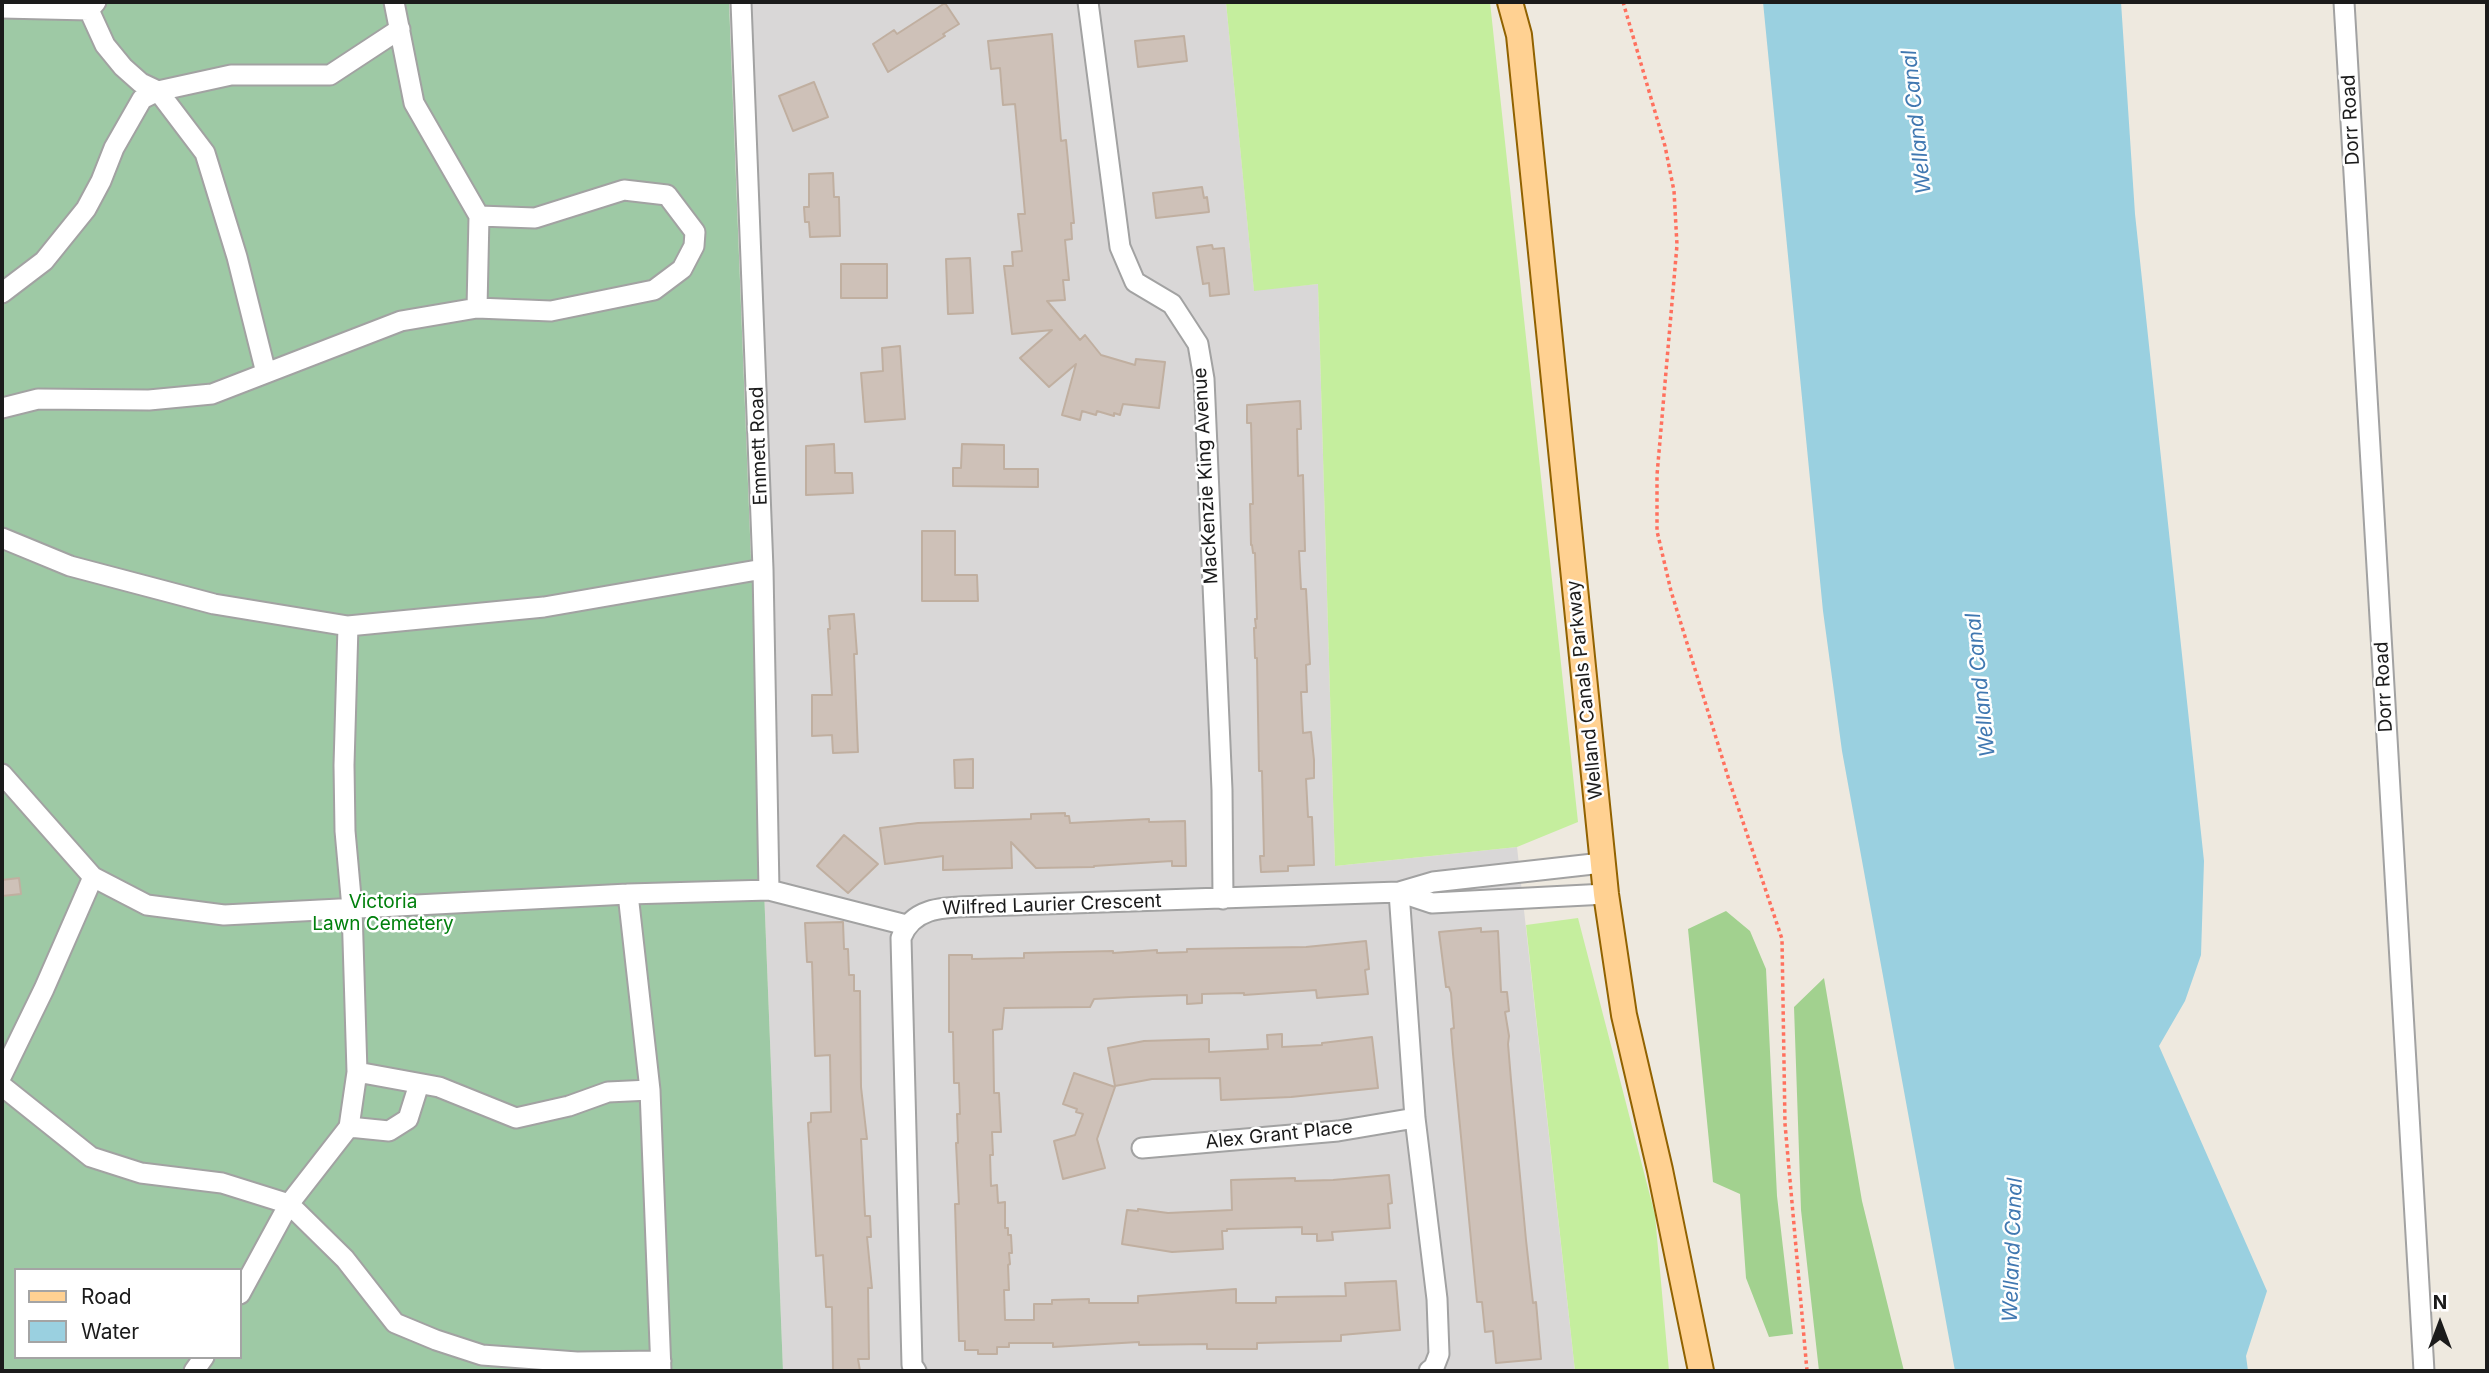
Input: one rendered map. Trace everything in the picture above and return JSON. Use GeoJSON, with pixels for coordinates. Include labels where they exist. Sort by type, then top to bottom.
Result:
{"type":"FeatureCollection","features":[{"type":"Feature","properties":{"kind":"main road","name":"Welland Canals Parkway"},"geometry":{"type":"LineString","coordinates":[[1510,2],[1520,35],[1606,894],[1624,1015],[1663,1183],[1701,1371]]}},
{"type":"Feature","properties":{"kind":"street"},"geometry":{"type":"LineString","coordinates":[[394,2],[414,103],[479,216],[477,308]]}},
{"type":"Feature","properties":{"kind":"street","name":"Emmett Road"},"geometry":{"type":"LineString","coordinates":[[741,2],[763,569],[769,890]]}},
{"type":"Feature","properties":{"kind":"street","name":"MacKenzie King Avenue"},"geometry":{"type":"LineString","coordinates":[[1088,2],[1120,247],[1135,282],[1172,304],[1198,344],[1204,379],[1222,790],[1223,899]]}},
{"type":"Feature","properties":{"kind":"street","name":"Dorr Road"},"geometry":{"type":"LineString","coordinates":[[2344,2],[2424,1371]]}},
{"type":"Feature","properties":{"kind":"street"},"geometry":{"type":"LineString","coordinates":[[2,8],[93,6],[105,45],[141,83],[158,92],[205,153],[237,257],[266,373]]}},
{"type":"Feature","properties":{"kind":"street"},"geometry":{"type":"LineString","coordinates":[[2,293],[44,261],[86,209],[114,148],[142,99],[158,92],[231,75],[330,75],[400,29]]}},
{"type":"Feature","properties":{"kind":"street"},"geometry":{"type":"LineString","coordinates":[[2,408],[38,398],[149,400],[212,394],[401,321],[477,308],[551,311],[654,290],[682,269],[694,246],[695,232],[667,195],[624,190],[535,218],[479,216]]}},
{"type":"Feature","properties":{"kind":"street"},"geometry":{"type":"LineString","coordinates":[[2,538],[70,566],[201,601],[348,626],[544,607],[763,569]]}},
{"type":"Feature","properties":{"kind":"street"},"geometry":{"type":"LineString","coordinates":[[242,1290],[289,1205],[349,1128],[357,1072],[352,908],[345,831],[348,626]]}},
{"type":"Feature","properties":{"kind":"street"},"geometry":{"type":"LineString","coordinates":[[2,774],[93,877],[147,905],[224,915],[628,894],[769,890],[906,925],[901,938],[906,1180],[912,1365],[916,1371]]}},
{"type":"Feature","properties":{"kind":"street","name":"Wilfred Laurier Crescent"},"geometry":{"type":"LineString","coordinates":[[906,925],[922,912],[939,909],[1399,892],[1433,882],[1602,863]]}},
{"type":"Feature","properties":{"kind":"street"},"geometry":{"type":"LineString","coordinates":[[2,1075],[44,989],[93,877]]}},
{"type":"Feature","properties":{"kind":"street"},"geometry":{"type":"LineString","coordinates":[[1399,892],[1415,1118],[1430,1225],[1439,1338],[1439,1354],[1434,1367],[1429,1371]]}},
{"type":"Feature","properties":{"kind":"street","name":"Wilfred Laurier Crescent"},"geometry":{"type":"LineString","coordinates":[[1399,892],[1432,903],[1606,894]]}},
{"type":"Feature","properties":{"kind":"street"},"geometry":{"type":"LineString","coordinates":[[2,1086],[91,1157],[141,1173],[222,1183],[289,1205],[345,1259],[395,1323],[481,1363],[577,1362],[661,1366],[650,1090],[628,894]]}},
{"type":"Feature","properties":{"kind":"street"},"geometry":{"type":"LineString","coordinates":[[357,1072],[439,1087],[516,1118],[569,1106],[608,1092],[650,1090]]}},
{"type":"Feature","properties":{"kind":"street"},"geometry":{"type":"LineString","coordinates":[[349,1128],[389,1131],[408,1119],[419,1084]]}},
{"type":"Feature","properties":{"kind":"street","name":"Alex Grant Place"},"geometry":{"type":"LineString","coordinates":[[1143,1148],[1338,1131],[1415,1118]]}},
{"type":"Feature","properties":{"kind":"path"},"geometry":{"type":"LineString","coordinates":[[1623,2],[1665,146],[1674,191],[1676,244],[1657,475],[1657,531],[1671,591],[1729,780],[1782,939],[1785,1124],[1807,1371]]}},
{"type":"Feature","properties":{"kind":"shaded area"},"geometry":{"type":"Polygon","coordinates":[[[729,2],[1226,2],[1254,290],[1318,284],[1335,866],[1517,847],[1575,1371],[783,1371],[729,2]]]}},
{"type":"Feature","properties":{"kind":"green space","name":"Victoria Lawn Cemetery"},"geometry":{"type":"Polygon","coordinates":[[[2,2],[729,2],[783,1371],[2,1371],[2,2]]]}},
{"type":"Feature","properties":{"kind":"green space"},"geometry":{"type":"Polygon","coordinates":[[[1226,2],[1490,2],[1578,822],[1517,847],[1335,866],[1318,284],[1254,291],[1226,2]]]}},
{"type":"Feature","properties":{"kind":"green space"},"geometry":{"type":"Polygon","coordinates":[[[1726,911],[1750,931],[1766,969],[1777,1196],[1793,1334],[1769,1337],[1746,1278],[1740,1194],[1713,1182],[1688,929],[1726,911]]]}},
{"type":"Feature","properties":{"kind":"green space"},"geometry":{"type":"Polygon","coordinates":[[[1578,918],[1655,1215],[1669,1371],[1575,1371],[1526,925],[1578,918]]]}},
{"type":"Feature","properties":{"kind":"green space"},"geometry":{"type":"Polygon","coordinates":[[[1824,978],[1862,1201],[1904,1371],[1819,1371],[1801,1210],[1794,1007],[1824,978]]]}},
{"type":"Feature","properties":{"kind":"water","name":"Welland Canal"},"geometry":{"type":"Polygon","coordinates":[[[1763,2],[2121,2],[2135,214],[2204,861],[2201,955],[2185,1001],[2159,1046],[2267,1291],[2246,1356],[2248,1371],[1955,1371],[1842,751],[1823,611],[1763,2]]]}},
{"type":"Feature","properties":{"kind":"building"},"geometry":{"type":"Polygon","coordinates":[[[945,3],[959,24],[943,34],[945,36],[888,72],[873,44],[894,30],[897,34],[945,3]]]}},
{"type":"Feature","properties":{"kind":"building"},"geometry":{"type":"Polygon","coordinates":[[[1052,34],[1061,141],[1066,140],[1074,223],[1071,223],[1072,239],[1065,240],[1069,280],[1063,280],[1065,300],[1047,301],[1080,340],[1085,335],[1101,355],[1135,365],[1136,359],[1165,362],[1159,408],[1123,404],[1120,415],[1097,411],[1096,415],[1082,411],[1080,420],[1062,415],[1076,364],[1049,387],[1020,358],[1052,330],[1012,334],[1004,266],[1013,266],[1012,252],[1022,251],[1018,214],[1025,214],[1015,104],[1003,105],[1000,68],[991,69],[988,41],[1052,34]]]}},
{"type":"Feature","properties":{"kind":"building"},"geometry":{"type":"Polygon","coordinates":[[[1184,36],[1187,61],[1138,67],[1135,41],[1184,36]]]}},
{"type":"Feature","properties":{"kind":"building"},"geometry":{"type":"Polygon","coordinates":[[[814,82],[828,117],[793,131],[779,96],[814,82]]]}},
{"type":"Feature","properties":{"kind":"building"},"geometry":{"type":"Polygon","coordinates":[[[833,173],[834,197],[839,197],[840,236],[810,237],[804,207],[809,207],[809,174],[833,173]]]}},
{"type":"Feature","properties":{"kind":"building"},"geometry":{"type":"Polygon","coordinates":[[[1202,187],[1204,198],[1207,197],[1209,212],[1156,218],[1153,193],[1202,187]]]}},
{"type":"Feature","properties":{"kind":"building"},"geometry":{"type":"Polygon","coordinates":[[[1212,245],[1213,249],[1224,248],[1229,294],[1210,296],[1209,283],[1203,284],[1197,247],[1212,245]]]}},
{"type":"Feature","properties":{"kind":"building"},"geometry":{"type":"Polygon","coordinates":[[[970,258],[973,313],[948,314],[946,259],[970,258]]]}},
{"type":"Feature","properties":{"kind":"building"},"geometry":{"type":"Polygon","coordinates":[[[841,264],[887,264],[887,298],[841,298],[841,264]]]}},
{"type":"Feature","properties":{"kind":"building"},"geometry":{"type":"Polygon","coordinates":[[[900,346],[905,419],[865,422],[861,373],[883,371],[882,348],[900,346]]]}},
{"type":"Feature","properties":{"kind":"building"},"geometry":{"type":"Polygon","coordinates":[[[1300,401],[1301,429],[1297,429],[1298,476],[1303,475],[1305,551],[1299,551],[1301,589],[1306,589],[1310,664],[1306,665],[1307,692],[1301,692],[1303,733],[1311,732],[1314,760],[1314,778],[1306,779],[1308,817],[1312,817],[1314,865],[1288,866],[1288,871],[1261,872],[1260,856],[1264,856],[1262,771],[1259,771],[1254,628],[1257,619],[1255,553],[1251,545],[1251,423],[1247,423],[1247,405],[1300,401]]]}},
{"type":"Feature","properties":{"kind":"building"},"geometry":{"type":"Polygon","coordinates":[[[834,444],[835,473],[852,473],[853,493],[806,495],[806,446],[834,444]]]}},
{"type":"Feature","properties":{"kind":"building"},"geometry":{"type":"Polygon","coordinates":[[[962,444],[1004,445],[1004,469],[1038,469],[1038,487],[953,486],[953,468],[961,468],[962,444]]]}},
{"type":"Feature","properties":{"kind":"building"},"geometry":{"type":"Polygon","coordinates":[[[922,531],[955,531],[955,575],[977,575],[978,601],[922,601],[922,531]]]}},
{"type":"Feature","properties":{"kind":"building"},"geometry":{"type":"Polygon","coordinates":[[[854,614],[858,752],[833,753],[832,735],[812,736],[812,695],[832,695],[829,616],[854,614]]]}},
{"type":"Feature","properties":{"kind":"building"},"geometry":{"type":"Polygon","coordinates":[[[973,759],[973,788],[955,788],[954,760],[973,759]]]}},
{"type":"Feature","properties":{"kind":"building"},"geometry":{"type":"Polygon","coordinates":[[[1065,813],[1065,816],[1069,816],[1070,823],[1149,819],[1149,822],[1185,821],[1186,866],[1172,866],[1172,861],[1036,868],[1011,842],[1012,868],[943,870],[943,856],[885,864],[880,828],[918,823],[1031,819],[1031,814],[1065,813]]]}},
{"type":"Feature","properties":{"kind":"building"},"geometry":{"type":"Polygon","coordinates":[[[844,835],[878,864],[848,893],[817,866],[844,835]]]}},
{"type":"Feature","properties":{"kind":"building"},"geometry":{"type":"Polygon","coordinates":[[[19,878],[21,894],[2,896],[2,880],[19,878]]]}},
{"type":"Feature","properties":{"kind":"building"},"geometry":{"type":"Polygon","coordinates":[[[843,922],[849,975],[854,975],[854,991],[860,991],[861,1087],[867,1139],[861,1139],[865,1216],[870,1216],[871,1237],[867,1237],[872,1288],[868,1288],[869,1359],[858,1359],[860,1371],[833,1371],[832,1307],[826,1307],[823,1255],[816,1256],[808,1123],[811,1122],[811,1113],[831,1112],[830,1055],[815,1056],[812,962],[807,962],[805,923],[843,922]]]}},
{"type":"Feature","properties":{"kind":"building"},"geometry":{"type":"Polygon","coordinates":[[[1481,928],[1481,932],[1498,931],[1501,992],[1507,992],[1509,1011],[1505,1012],[1511,1080],[1526,1240],[1533,1303],[1536,1302],[1541,1359],[1496,1363],[1493,1331],[1485,1332],[1482,1302],[1477,1302],[1453,1054],[1451,993],[1449,987],[1446,987],[1439,932],[1481,928]]]}},
{"type":"Feature","properties":{"kind":"building"},"geometry":{"type":"Polygon","coordinates":[[[1366,941],[1368,994],[1317,998],[1316,990],[1244,995],[1202,994],[1202,1003],[1187,1004],[1187,995],[1094,999],[1090,1007],[1004,1008],[1002,1029],[993,1030],[994,1093],[999,1093],[1001,1132],[992,1132],[991,1186],[997,1185],[998,1203],[1005,1202],[1005,1228],[1008,1228],[1008,1235],[1011,1235],[1009,1290],[1004,1290],[1005,1320],[1034,1320],[1034,1304],[1052,1304],[1052,1300],[1089,1299],[1089,1303],[1138,1303],[1138,1296],[1236,1289],[1236,1303],[1276,1303],[1276,1297],[1346,1296],[1345,1283],[1396,1281],[1400,1330],[1341,1335],[1341,1341],[1257,1343],[1257,1349],[1207,1349],[1207,1344],[1139,1345],[1139,1342],[1053,1347],[1053,1343],[1009,1343],[1009,1347],[997,1347],[997,1354],[978,1354],[978,1350],[965,1350],[965,1341],[959,1341],[955,1204],[959,1204],[956,1143],[957,1114],[960,1114],[959,1083],[954,1083],[953,1032],[949,1032],[949,955],[972,955],[972,959],[1024,958],[1024,953],[1157,950],[1157,953],[1187,952],[1187,949],[1306,947],[1366,941]]]}},
{"type":"Feature","properties":{"kind":"building"},"geometry":{"type":"Polygon","coordinates":[[[1282,1034],[1282,1047],[1322,1045],[1372,1037],[1378,1088],[1291,1097],[1221,1100],[1220,1078],[1152,1079],[1115,1086],[1108,1048],[1144,1041],[1209,1039],[1209,1052],[1268,1049],[1267,1035],[1282,1034]]]}},
{"type":"Feature","properties":{"kind":"building"},"geometry":{"type":"Polygon","coordinates":[[[1074,1073],[1115,1087],[1097,1139],[1105,1168],[1063,1179],[1054,1141],[1075,1135],[1083,1114],[1063,1104],[1074,1073]]]}},
{"type":"Feature","properties":{"kind":"building"},"geometry":{"type":"Polygon","coordinates":[[[1389,1175],[1392,1203],[1388,1204],[1390,1228],[1332,1232],[1333,1240],[1317,1241],[1317,1234],[1302,1234],[1302,1227],[1227,1229],[1222,1231],[1223,1249],[1172,1252],[1122,1244],[1127,1210],[1168,1213],[1232,1210],[1231,1180],[1333,1180],[1389,1175]]]}}]}
